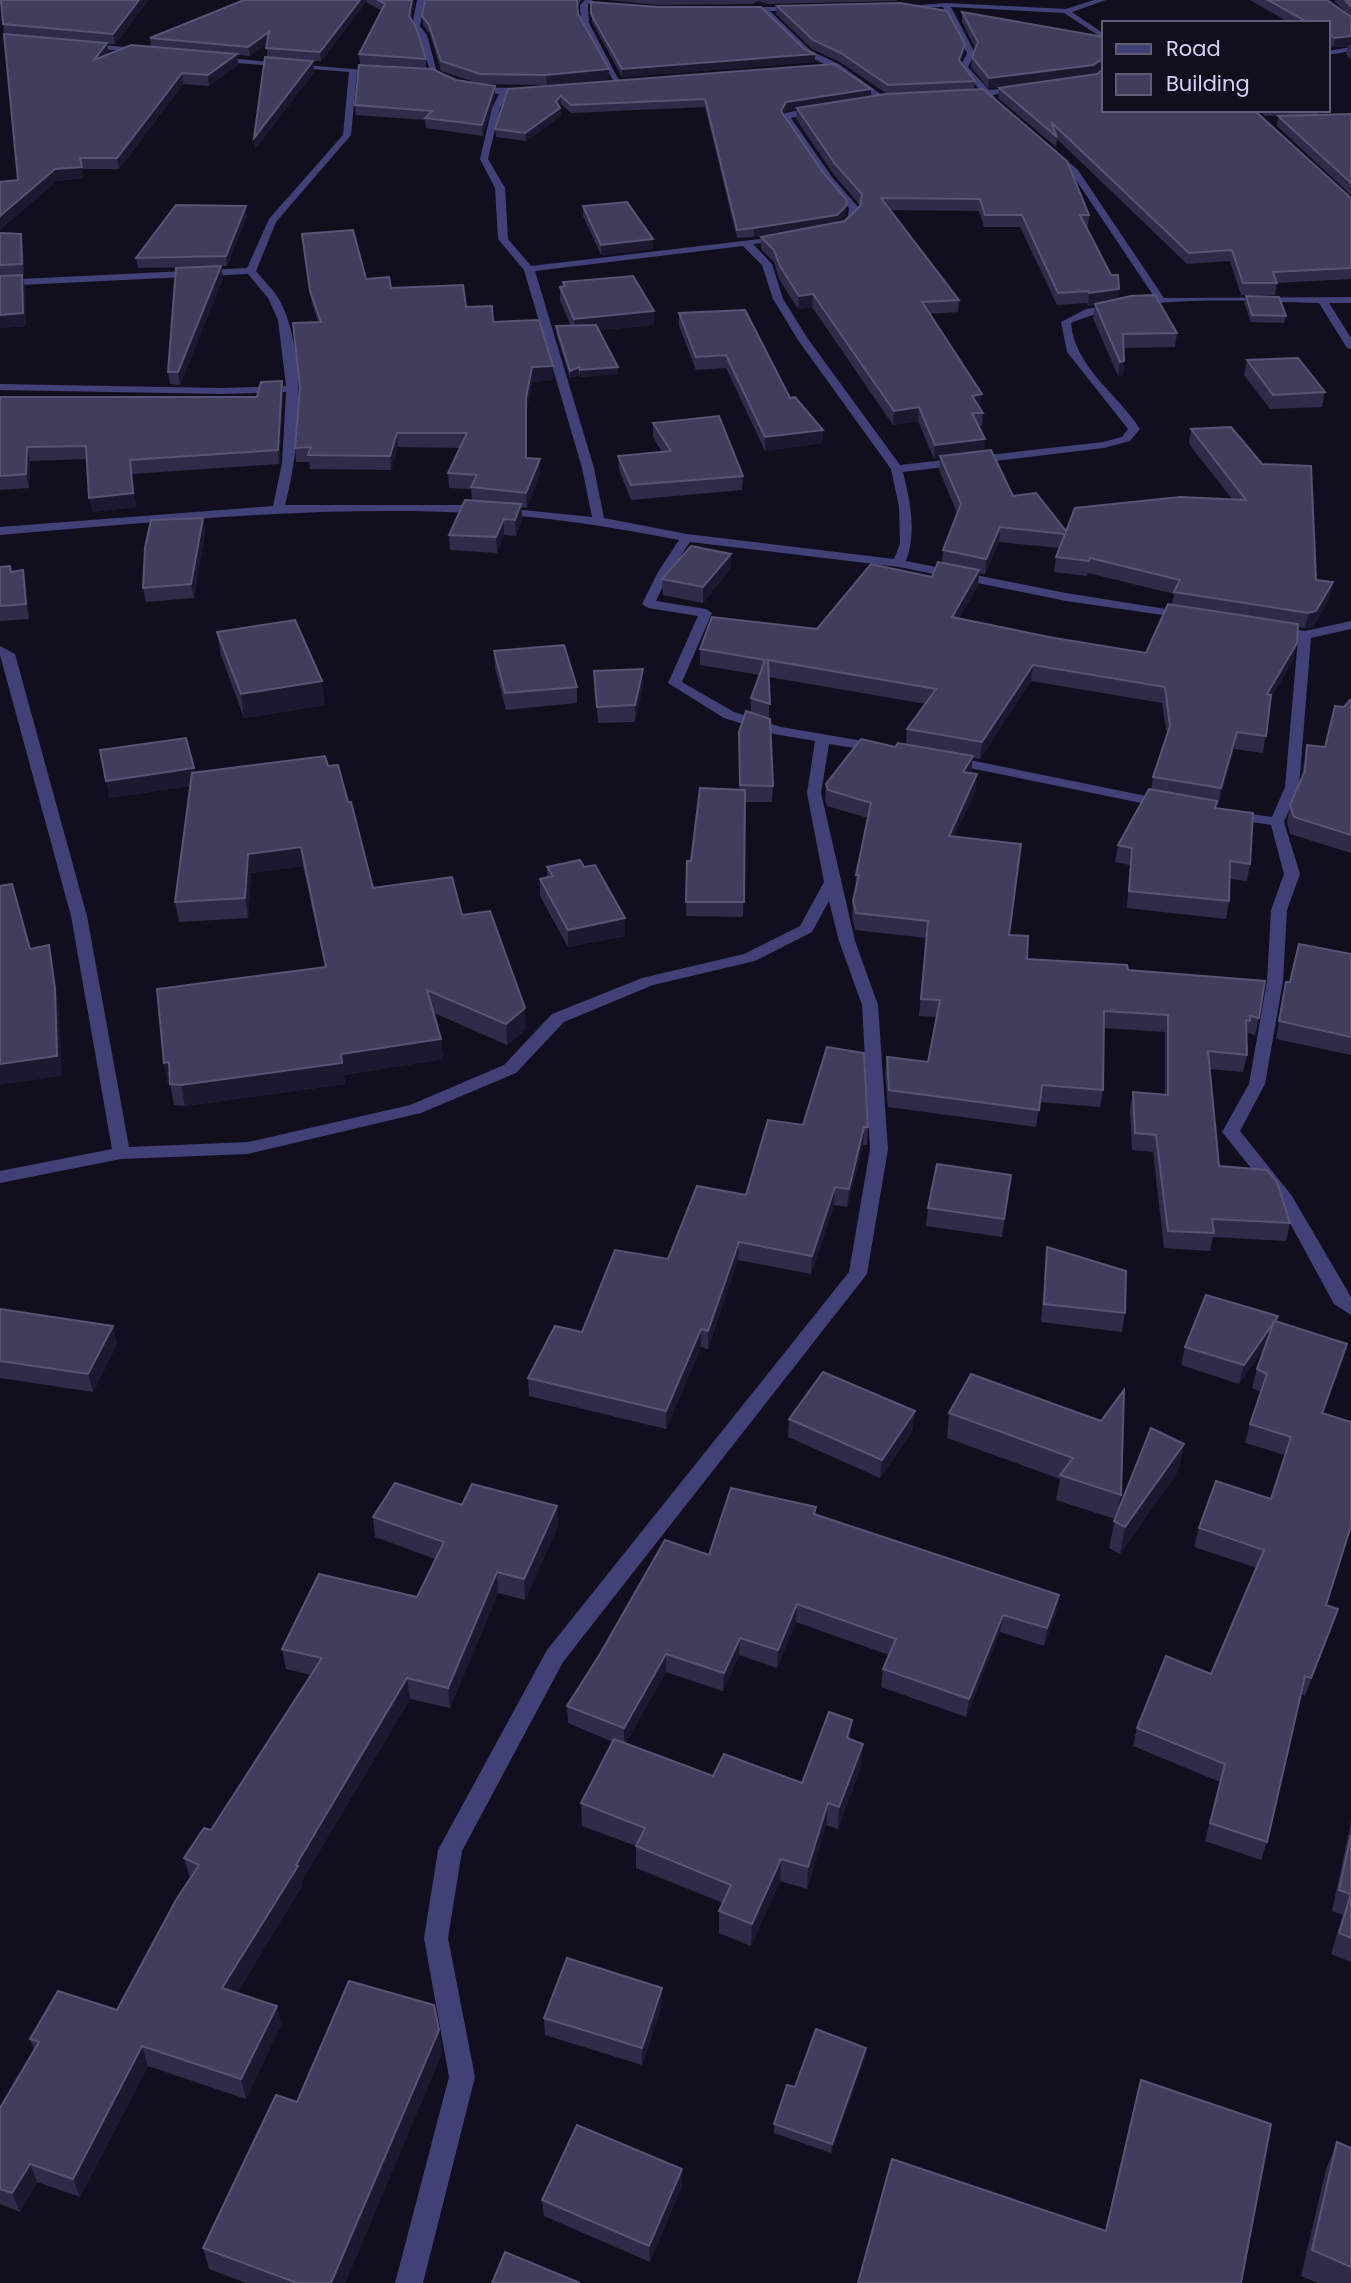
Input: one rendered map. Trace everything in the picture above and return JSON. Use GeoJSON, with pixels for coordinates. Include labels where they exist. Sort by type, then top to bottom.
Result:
{"type":"FeatureCollection","features":[{"type":"Feature","properties":{"kind":"street"},"geometry":{"type":"LineString","coordinates":[[421,0],[416,26],[423,34],[439,76],[422,73]]}},
{"type":"Feature","properties":{"kind":"street"},"geometry":{"type":"LineString","coordinates":[[754,0],[808,53],[836,66],[885,100]]}},
{"type":"Feature","properties":{"kind":"street"},"geometry":{"type":"LineString","coordinates":[[891,8],[946,5],[1066,11],[1102,0]]}},
{"type":"Feature","properties":{"kind":"street"},"geometry":{"type":"LineString","coordinates":[[597,6],[587,3],[585,23],[618,82]]}},
{"type":"Feature","properties":{"kind":"street"},"geometry":{"type":"LineString","coordinates":[[946,5],[971,53],[964,67],[985,94],[1005,111]]}},
{"type":"Feature","properties":{"kind":"street"},"geometry":{"type":"LineString","coordinates":[[737,9],[814,9]]}},
{"type":"Feature","properties":{"kind":"street"},"geometry":{"type":"LineString","coordinates":[[1066,11],[1102,36]]}},
{"type":"Feature","properties":{"kind":"street"},"geometry":{"type":"LineString","coordinates":[[76,45],[155,51]]}},
{"type":"Feature","properties":{"kind":"street"},"geometry":{"type":"LineString","coordinates":[[1330,54],[1351,49]]}},
{"type":"Feature","properties":{"kind":"street"},"geometry":{"type":"LineString","coordinates":[[209,58],[394,72]]}},
{"type":"Feature","properties":{"kind":"street"},"geometry":{"type":"LineString","coordinates":[[811,68],[836,66]]}},
{"type":"Feature","properties":{"kind":"street"},"geometry":{"type":"LineString","coordinates":[[251,271],[272,221],[347,135],[353,70]]}},
{"type":"Feature","properties":{"kind":"street"},"geometry":{"type":"LineString","coordinates":[[605,83],[631,82]]}},
{"type":"Feature","properties":{"kind":"street"},"geometry":{"type":"LineString","coordinates":[[461,86],[504,92],[542,89]]}},
{"type":"Feature","properties":{"kind":"street"},"geometry":{"type":"LineString","coordinates":[[960,95],[1026,88]]}},
{"type":"Feature","properties":{"kind":"street"},"geometry":{"type":"LineString","coordinates":[[504,92],[496,108],[484,159],[500,188],[503,239],[529,270],[588,468],[599,521]]}},
{"type":"Feature","properties":{"kind":"street"},"geometry":{"type":"LineString","coordinates":[[872,102],[898,100]]}},
{"type":"Feature","properties":{"kind":"street"},"geometry":{"type":"LineString","coordinates":[[829,230],[841,228],[852,217],[854,208],[829,178],[787,118],[788,114],[834,107]]}},
{"type":"Feature","properties":{"kind":"street"},"geometry":{"type":"LineString","coordinates":[[1045,146],[1075,172],[1162,302]]}},
{"type":"Feature","properties":{"kind":"street"},"geometry":{"type":"LineString","coordinates":[[529,270],[795,237]]}},
{"type":"Feature","properties":{"kind":"street"},"geometry":{"type":"LineString","coordinates":[[747,243],[767,264],[778,299],[803,340],[897,469],[905,507],[906,544],[899,563]]}},
{"type":"Feature","properties":{"kind":"street"},"geometry":{"type":"LineString","coordinates":[[0,283],[251,271]]}},
{"type":"Feature","properties":{"kind":"street"},"geometry":{"type":"LineString","coordinates":[[251,271],[276,302],[289,346],[292,389],[285,490],[278,509]]}},
{"type":"Feature","properties":{"kind":"street"},"geometry":{"type":"LineString","coordinates":[[1322,300],[1351,346]]}},
{"type":"Feature","properties":{"kind":"street"},"geometry":{"type":"LineString","coordinates":[[897,469],[1104,445],[1126,439],[1134,429],[1124,410],[1079,362],[1065,338],[1066,322],[1081,312],[1104,307],[1162,302],[1351,300]]}},
{"type":"Feature","properties":{"kind":"street"},"geometry":{"type":"LineString","coordinates":[[0,387],[222,391],[292,389]]}},
{"type":"Feature","properties":{"kind":"street"},"geometry":{"type":"LineString","coordinates":[[0,531],[278,509],[475,509],[599,521],[687,538],[899,563],[1066,597],[1199,618]]}},
{"type":"Feature","properties":{"kind":"street"},"geometry":{"type":"LineString","coordinates":[[687,538],[664,572],[648,604],[706,613],[675,682],[729,715],[779,731],[903,752]]}},
{"type":"Feature","properties":{"kind":"street"},"geometry":{"type":"LineString","coordinates":[[1265,628],[1305,635],[1351,625]]}},
{"type":"Feature","properties":{"kind":"street"},"geometry":{"type":"LineString","coordinates":[[1305,635],[1292,787],[1277,822],[1292,874],[1279,910],[1275,981],[1257,1084],[1231,1132],[1286,1200],[1341,1299],[1351,1308]]}},
{"type":"Feature","properties":{"kind":"street"},"geometry":{"type":"LineString","coordinates":[[0,650],[8,654],[79,916],[121,1153]]}},
{"type":"Feature","properties":{"kind":"street"},"geometry":{"type":"LineString","coordinates":[[409,2283],[462,2077],[436,1938],[450,1850],[555,1656],[858,1274],[879,1149],[870,1005],[847,941],[814,793],[823,737]]}},
{"type":"Feature","properties":{"kind":"street"},"geometry":{"type":"LineString","coordinates":[[929,757],[1187,807]]}},
{"type":"Feature","properties":{"kind":"street"},"geometry":{"type":"LineString","coordinates":[[1212,811],[1277,822]]}},
{"type":"Feature","properties":{"kind":"street"},"geometry":{"type":"LineString","coordinates":[[0,1177],[121,1153],[248,1148],[415,1109],[510,1069],[558,1018],[648,981],[749,958],[806,929],[832,882]]}},
{"type":"Feature","properties":{"kind":"building"},"geometry":{"type":"Polygon","coordinates":[[[139,0],[113,34],[3,24],[1,1],[139,0]]]}},
{"type":"Feature","properties":{"kind":"building"},"geometry":{"type":"Polygon","coordinates":[[[244,0],[360,0],[320,52],[266,48],[269,32],[248,47],[150,38],[244,0]]]}},
{"type":"Feature","properties":{"kind":"building"},"geometry":{"type":"Polygon","coordinates":[[[378,0],[412,0],[409,16],[416,27],[426,59],[359,54],[385,4],[378,0]]]}},
{"type":"Feature","properties":{"kind":"building"},"geometry":{"type":"Polygon","coordinates":[[[425,0],[577,0],[578,14],[609,69],[546,75],[480,74],[441,61],[429,25],[422,16],[425,0]]]}},
{"type":"Feature","properties":{"kind":"building"},"geometry":{"type":"Polygon","coordinates":[[[1268,0],[1327,0],[1351,17],[1351,36],[1335,38],[1330,35],[1330,21],[1305,21],[1268,0]]]}},
{"type":"Feature","properties":{"kind":"building"},"geometry":{"type":"Polygon","coordinates":[[[591,2],[658,7],[761,7],[804,49],[815,54],[622,69],[591,14],[591,2]]]}},
{"type":"Feature","properties":{"kind":"building"},"geometry":{"type":"Polygon","coordinates":[[[900,3],[947,11],[965,44],[959,60],[975,81],[888,85],[841,53],[813,40],[777,6],[900,3]]]}},
{"type":"Feature","properties":{"kind":"building"},"geometry":{"type":"Polygon","coordinates":[[[962,12],[1102,37],[1102,59],[1093,65],[989,78],[972,57],[978,42],[962,12]]]}},
{"type":"Feature","properties":{"kind":"building"},"geometry":{"type":"Polygon","coordinates":[[[4,34],[107,43],[94,60],[131,45],[237,54],[208,75],[182,73],[117,158],[80,158],[82,167],[55,169],[0,216],[0,182],[18,180],[4,34]]]}},
{"type":"Feature","properties":{"kind":"building"},"geometry":{"type":"Polygon","coordinates":[[[265,57],[313,61],[254,138],[265,57]]]}},
{"type":"Feature","properties":{"kind":"building"},"geometry":{"type":"Polygon","coordinates":[[[834,64],[871,89],[786,102],[781,111],[824,174],[847,200],[846,206],[837,215],[737,230],[705,99],[571,105],[561,96],[556,101],[560,108],[525,133],[495,129],[508,89],[834,64]]]}},
{"type":"Feature","properties":{"kind":"building"},"geometry":{"type":"Polygon","coordinates":[[[359,65],[432,69],[456,80],[495,86],[482,125],[425,118],[432,111],[355,105],[359,65]]]}},
{"type":"Feature","properties":{"kind":"building"},"geometry":{"type":"Polygon","coordinates":[[[1102,70],[1102,112],[1256,112],[1351,198],[1351,268],[1273,272],[1277,283],[1243,283],[1232,250],[1189,253],[1051,122],[1057,137],[999,88],[1097,74],[1102,70]]]}},
{"type":"Feature","properties":{"kind":"building"},"geometry":{"type":"Polygon","coordinates":[[[983,89],[1067,161],[1089,215],[1080,215],[1111,275],[1118,275],[1119,289],[1058,293],[1022,215],[985,215],[980,199],[881,198],[959,300],[922,302],[982,394],[972,396],[983,413],[972,413],[985,439],[935,445],[919,407],[894,411],[813,294],[799,296],[780,266],[774,250],[761,237],[845,221],[860,206],[862,194],[835,164],[797,108],[886,94],[983,89]]]}},
{"type":"Feature","properties":{"kind":"building"},"geometry":{"type":"Polygon","coordinates":[[[1351,114],[1351,183],[1278,116],[1351,114]]]}},
{"type":"Feature","properties":{"kind":"building"},"geometry":{"type":"Polygon","coordinates":[[[627,202],[653,239],[601,245],[583,206],[627,202]]]}},
{"type":"Feature","properties":{"kind":"building"},"geometry":{"type":"Polygon","coordinates":[[[176,205],[246,206],[226,256],[136,258],[176,205]]]}},
{"type":"Feature","properties":{"kind":"building"},"geometry":{"type":"Polygon","coordinates":[[[353,230],[366,279],[389,277],[391,288],[463,285],[466,307],[492,306],[493,322],[539,320],[553,366],[532,367],[526,398],[526,458],[540,459],[526,493],[471,487],[477,475],[448,473],[467,433],[397,433],[390,456],[308,455],[311,447],[295,448],[300,388],[293,323],[321,322],[310,291],[302,234],[353,230]]]}},
{"type":"Feature","properties":{"kind":"building"},"geometry":{"type":"Polygon","coordinates":[[[0,233],[21,234],[22,264],[0,265],[0,233]]]}},
{"type":"Feature","properties":{"kind":"building"},"geometry":{"type":"Polygon","coordinates":[[[221,266],[178,372],[168,372],[176,268],[221,266]]]}},
{"type":"Feature","properties":{"kind":"building"},"geometry":{"type":"Polygon","coordinates":[[[22,275],[23,313],[0,315],[0,276],[22,275]]]}},
{"type":"Feature","properties":{"kind":"building"},"geometry":{"type":"Polygon","coordinates":[[[633,276],[654,311],[574,319],[560,287],[565,286],[563,282],[633,276]]]}},
{"type":"Feature","properties":{"kind":"building"},"geometry":{"type":"Polygon","coordinates":[[[1155,295],[1177,333],[1123,334],[1124,361],[1120,362],[1095,304],[1131,296],[1155,295]]]}},
{"type":"Feature","properties":{"kind":"building"},"geometry":{"type":"Polygon","coordinates":[[[1246,296],[1279,297],[1286,316],[1252,315],[1246,296]]]}},
{"type":"Feature","properties":{"kind":"building"},"geometry":{"type":"Polygon","coordinates":[[[745,310],[790,398],[795,397],[823,430],[765,437],[726,355],[696,357],[679,313],[745,310]]]}},
{"type":"Feature","properties":{"kind":"building"},"geometry":{"type":"Polygon","coordinates":[[[596,325],[618,367],[580,370],[579,367],[570,371],[556,326],[596,325]]]}},
{"type":"Feature","properties":{"kind":"building"},"geometry":{"type":"Polygon","coordinates":[[[1298,358],[1325,392],[1273,395],[1247,360],[1298,358]]]}},
{"type":"Feature","properties":{"kind":"building"},"geometry":{"type":"Polygon","coordinates":[[[282,381],[278,450],[130,460],[133,493],[89,498],[86,446],[27,447],[26,474],[0,476],[0,397],[257,397],[261,382],[282,381]]]}},
{"type":"Feature","properties":{"kind":"building"},"geometry":{"type":"Polygon","coordinates":[[[719,416],[743,476],[631,485],[618,456],[671,451],[653,423],[719,416]]]}},
{"type":"Feature","properties":{"kind":"building"},"geometry":{"type":"Polygon","coordinates":[[[1231,427],[1262,464],[1311,466],[1316,580],[1333,582],[1316,611],[1308,613],[1174,592],[1180,580],[1090,558],[1089,561],[1056,557],[1065,534],[1000,527],[986,559],[943,550],[961,504],[940,456],[991,450],[1013,496],[1036,493],[1066,531],[1075,508],[1180,497],[1246,500],[1191,429],[1231,427]]]}},
{"type":"Feature","properties":{"kind":"building"},"geometry":{"type":"Polygon","coordinates":[[[465,500],[521,504],[515,520],[504,519],[496,537],[449,535],[465,500]]]}},
{"type":"Feature","properties":{"kind":"building"},"geometry":{"type":"Polygon","coordinates":[[[203,518],[191,584],[143,588],[145,548],[151,520],[203,518]]]}},
{"type":"Feature","properties":{"kind":"building"},"geometry":{"type":"Polygon","coordinates":[[[691,546],[731,554],[703,587],[662,579],[691,546]]]}},
{"type":"Feature","properties":{"kind":"building"},"geometry":{"type":"Polygon","coordinates":[[[938,562],[979,570],[952,617],[1054,638],[1146,653],[1168,604],[1298,624],[1297,643],[1267,694],[1271,695],[1266,736],[1237,732],[1221,788],[1153,777],[1170,726],[1165,687],[1033,665],[982,742],[907,729],[936,689],[768,660],[770,704],[751,698],[765,660],[700,649],[712,617],[817,629],[871,564],[932,577],[938,562]]]}},
{"type":"Feature","properties":{"kind":"building"},"geometry":{"type":"Polygon","coordinates":[[[10,566],[11,572],[23,570],[26,604],[0,606],[0,567],[10,566]]]}},
{"type":"Feature","properties":{"kind":"building"},"geometry":{"type":"Polygon","coordinates":[[[295,620],[322,681],[241,694],[217,632],[295,620]]]}},
{"type":"Feature","properties":{"kind":"building"},"geometry":{"type":"Polygon","coordinates":[[[564,645],[577,687],[505,693],[494,651],[564,645]]]}},
{"type":"Feature","properties":{"kind":"building"},"geometry":{"type":"Polygon","coordinates":[[[643,669],[635,705],[597,707],[594,671],[643,669]]]}},
{"type":"Feature","properties":{"kind":"building"},"geometry":{"type":"Polygon","coordinates":[[[1351,699],[1351,835],[1294,817],[1290,805],[1305,771],[1307,745],[1325,747],[1335,706],[1344,707],[1351,699]]]}},
{"type":"Feature","properties":{"kind":"building"},"geometry":{"type":"Polygon","coordinates":[[[746,711],[770,719],[773,786],[740,785],[739,732],[746,711]]]}},
{"type":"Feature","properties":{"kind":"building"},"geometry":{"type":"Polygon","coordinates":[[[186,738],[194,768],[106,781],[100,750],[186,738]]]}},
{"type":"Feature","properties":{"kind":"building"},"geometry":{"type":"Polygon","coordinates":[[[861,739],[895,747],[898,743],[973,756],[963,772],[977,774],[949,836],[1021,844],[1009,935],[1028,936],[1027,959],[1127,965],[1128,970],[1265,981],[1259,1018],[1250,1016],[1250,1021],[1246,1020],[1247,1055],[1208,1051],[1219,1166],[1267,1170],[1277,1182],[1290,1223],[1212,1219],[1214,1233],[1168,1231],[1156,1135],[1135,1133],[1133,1092],[1168,1095],[1168,1015],[1104,1011],[1103,1090],[1042,1085],[1039,1110],[889,1090],[887,1057],[928,1062],[940,1000],[921,999],[928,921],[856,913],[853,901],[859,875],[856,875],[871,803],[828,790],[826,784],[861,739]]]}},
{"type":"Feature","properties":{"kind":"building"},"geometry":{"type":"Polygon","coordinates":[[[325,756],[328,766],[338,765],[348,802],[351,802],[373,888],[452,877],[462,915],[490,911],[525,1008],[506,1024],[427,990],[441,1039],[341,1054],[342,1063],[181,1085],[170,1084],[169,1062],[164,1063],[157,989],[326,967],[301,847],[248,854],[245,898],[175,902],[192,773],[325,756]]]}},
{"type":"Feature","properties":{"kind":"building"},"geometry":{"type":"Polygon","coordinates":[[[700,788],[745,790],[744,902],[686,902],[687,861],[691,861],[700,788]]]}},
{"type":"Feature","properties":{"kind":"building"},"geometry":{"type":"Polygon","coordinates":[[[1149,789],[1217,801],[1215,808],[1253,813],[1250,864],[1230,861],[1229,901],[1129,891],[1132,848],[1118,845],[1149,789]]]}},
{"type":"Feature","properties":{"kind":"building"},"geometry":{"type":"Polygon","coordinates":[[[580,860],[584,867],[595,865],[625,918],[568,930],[540,879],[553,876],[547,867],[580,860]]]}},
{"type":"Feature","properties":{"kind":"building"},"geometry":{"type":"Polygon","coordinates":[[[12,884],[30,949],[49,945],[55,989],[57,1056],[0,1064],[0,886],[12,884]]]}},
{"type":"Feature","properties":{"kind":"building"},"geometry":{"type":"Polygon","coordinates":[[[1299,944],[1351,954],[1351,1037],[1279,1021],[1286,982],[1290,982],[1299,944]]]}},
{"type":"Feature","properties":{"kind":"building"},"geometry":{"type":"Polygon","coordinates":[[[827,1047],[864,1053],[868,1127],[864,1127],[849,1189],[835,1187],[812,1256],[739,1242],[708,1331],[701,1329],[666,1411],[528,1378],[555,1326],[582,1332],[615,1250],[668,1259],[697,1186],[746,1195],[768,1120],[803,1125],[827,1047]]]}},
{"type":"Feature","properties":{"kind":"building"},"geometry":{"type":"Polygon","coordinates":[[[937,1164],[1011,1175],[1004,1219],[928,1208],[937,1164]]]}},
{"type":"Feature","properties":{"kind":"building"},"geometry":{"type":"Polygon","coordinates":[[[1047,1247],[1126,1271],[1125,1313],[1044,1304],[1047,1247]]]}},
{"type":"Feature","properties":{"kind":"building"},"geometry":{"type":"Polygon","coordinates":[[[1206,1295],[1278,1316],[1275,1321],[1347,1344],[1322,1413],[1351,1422],[1351,1526],[1326,1605],[1338,1609],[1311,1678],[1305,1676],[1267,1842],[1210,1823],[1225,1764],[1137,1728],[1166,1656],[1211,1674],[1264,1550],[1199,1528],[1216,1481],[1271,1499],[1291,1437],[1250,1424],[1267,1374],[1257,1369],[1274,1322],[1244,1365],[1185,1347],[1206,1295]]]}},
{"type":"Feature","properties":{"kind":"building"},"geometry":{"type":"Polygon","coordinates":[[[0,1309],[113,1326],[88,1374],[0,1361],[0,1309]]]}},
{"type":"Feature","properties":{"kind":"building"},"geometry":{"type":"Polygon","coordinates":[[[823,1372],[915,1411],[882,1460],[789,1419],[823,1372]]]}},
{"type":"Feature","properties":{"kind":"building"},"geometry":{"type":"Polygon","coordinates":[[[971,1374],[1101,1421],[1124,1390],[1121,1495],[1060,1475],[1073,1458],[949,1413],[971,1374]]]}},
{"type":"Feature","properties":{"kind":"building"},"geometry":{"type":"Polygon","coordinates":[[[1151,1428],[1184,1444],[1125,1527],[1114,1521],[1151,1428]]]}},
{"type":"Feature","properties":{"kind":"building"},"geometry":{"type":"Polygon","coordinates":[[[395,1483],[462,1505],[472,1484],[557,1506],[524,1579],[497,1572],[448,1688],[407,1678],[296,1865],[298,1866],[222,1988],[277,2006],[241,2079],[142,2046],[73,2179],[30,2164],[12,2193],[0,2189],[0,2108],[39,2042],[30,2039],[58,1991],[117,2010],[176,1900],[199,1865],[184,1858],[204,1828],[211,1830],[322,1658],[282,1649],[319,1574],[417,1597],[444,1542],[373,1517],[395,1483]]]}},
{"type":"Feature","properties":{"kind":"building"},"geometry":{"type":"Polygon","coordinates":[[[731,1488],[816,1507],[814,1514],[1059,1595],[1047,1628],[1003,1615],[969,1699],[883,1669],[896,1639],[797,1604],[778,1650],[740,1638],[724,1673],[666,1654],[624,1728],[567,1706],[665,1540],[709,1555],[731,1488]]]}},
{"type":"Feature","properties":{"kind":"building"},"geometry":{"type":"Polygon","coordinates":[[[829,1712],[852,1720],[847,1738],[863,1744],[839,1807],[828,1803],[808,1867],[781,1859],[752,1924],[719,1911],[731,1885],[636,1846],[645,1828],[581,1803],[614,1739],[713,1776],[724,1754],[802,1783],[829,1712]]]}},
{"type":"Feature","properties":{"kind":"building"},"geometry":{"type":"Polygon","coordinates":[[[1351,1835],[1351,1894],[1339,1890],[1351,1835]]]}},
{"type":"Feature","properties":{"kind":"building"},"geometry":{"type":"Polygon","coordinates":[[[1351,1894],[1351,1938],[1339,1933],[1351,1894]]]}},
{"type":"Feature","properties":{"kind":"building"},"geometry":{"type":"Polygon","coordinates":[[[567,1958],[662,1988],[642,2048],[544,2018],[567,1958]]]}},
{"type":"Feature","properties":{"kind":"building"},"geometry":{"type":"Polygon","coordinates":[[[349,1981],[434,2005],[439,2030],[331,2283],[297,2283],[203,2248],[276,2095],[297,2102],[349,1981]]]}},
{"type":"Feature","properties":{"kind":"building"},"geometry":{"type":"Polygon","coordinates":[[[816,2029],[866,2048],[832,2144],[774,2124],[787,2085],[795,2087],[816,2029]]]}},
{"type":"Feature","properties":{"kind":"building"},"geometry":{"type":"Polygon","coordinates":[[[1141,2080],[1271,2124],[1241,2283],[858,2283],[892,2159],[1106,2231],[1141,2080]]]}},
{"type":"Feature","properties":{"kind":"building"},"geometry":{"type":"Polygon","coordinates":[[[577,2125],[682,2169],[649,2246],[542,2200],[577,2125]]]}},
{"type":"Feature","properties":{"kind":"building"},"geometry":{"type":"Polygon","coordinates":[[[1337,2142],[1351,2148],[1351,2267],[1312,2250],[1337,2142]]]}},
{"type":"Feature","properties":{"kind":"building"},"geometry":{"type":"Polygon","coordinates":[[[505,2252],[580,2283],[492,2283],[505,2252]]]}}]}
